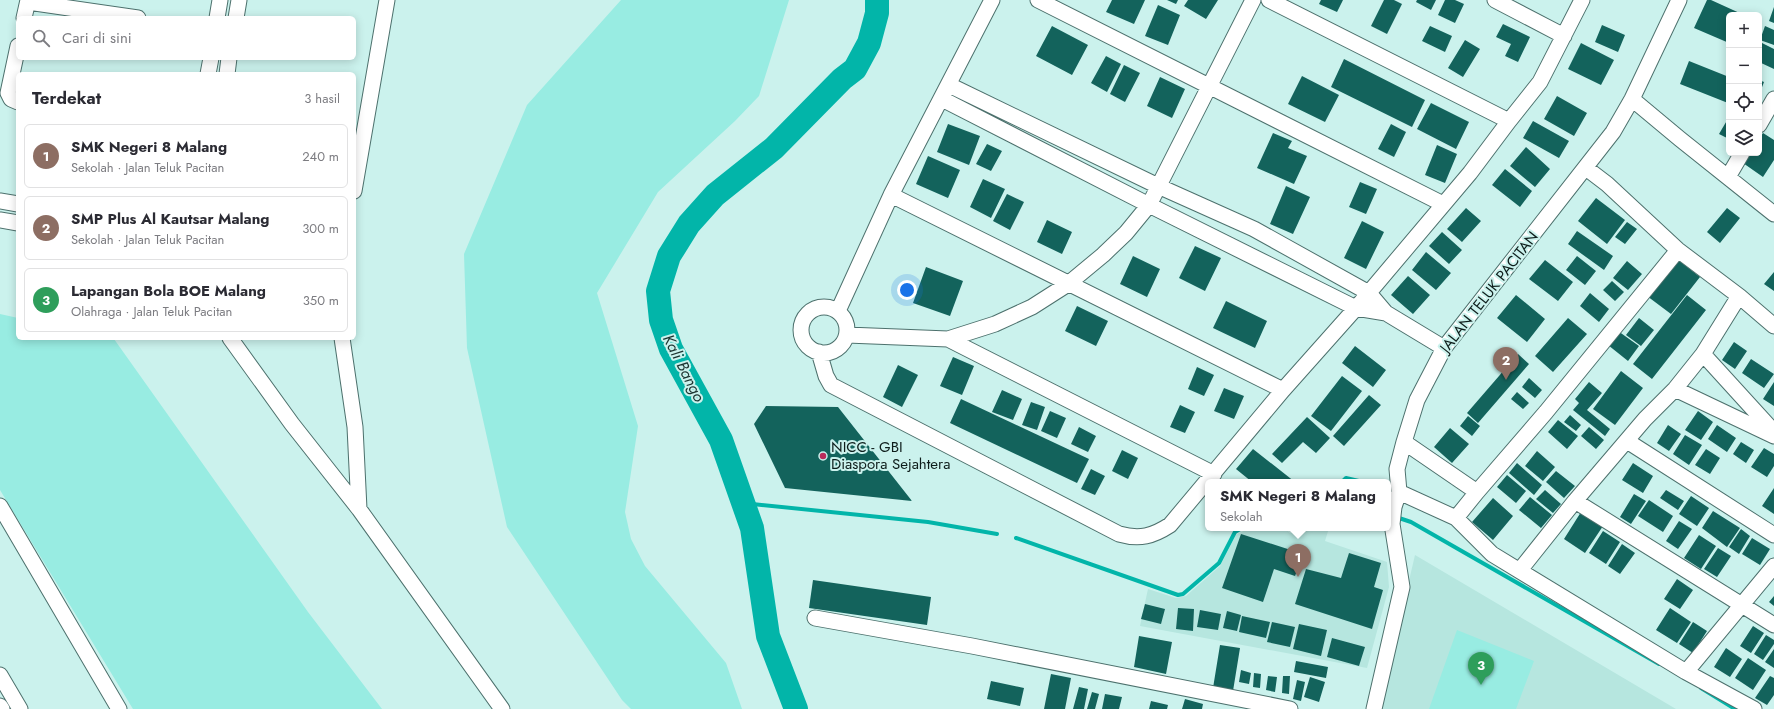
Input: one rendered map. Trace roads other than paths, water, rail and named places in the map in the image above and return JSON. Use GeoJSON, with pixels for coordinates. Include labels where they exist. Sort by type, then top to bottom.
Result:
{"type":"FeatureCollection","features":[{"type":"Feature","properties":{"kind":"street"},"geometry":{"type":"LineString","coordinates":[[217,16],[220,0]]}},
{"type":"Feature","properties":{"kind":"street"},"geometry":{"type":"LineString","coordinates":[[236,16],[239,0]]}},
{"type":"Feature","properties":{"kind":"street"},"geometry":{"type":"LineString","coordinates":[[356,179],[387,0]]}},
{"type":"Feature","properties":{"kind":"street"},"geometry":{"type":"LineString","coordinates":[[838,311],[891,195],[992,0]]}},
{"type":"Feature","properties":{"kind":"street"},"geometry":{"type":"LineString","coordinates":[[1038,0],[1209,88],[1443,204]]}},
{"type":"Feature","properties":{"kind":"street"},"geometry":{"type":"LineString","coordinates":[[847,335],[948,339],[995,324],[1032,307],[1068,284],[1103,255],[1126,233],[1149,205],[1253,0]]}},
{"type":"Feature","properties":{"kind":"street"},"geometry":{"type":"LineString","coordinates":[[1269,0],[1508,121]]}},
{"type":"Feature","properties":{"kind":"street"},"geometry":{"type":"LineString","coordinates":[[1495,0],[1564,36]]}},
{"type":"Feature","properties":{"kind":"street"},"geometry":{"type":"LineString","coordinates":[[1210,479],[1283,390],[1369,293],[1470,172],[1508,121],[1540,82],[1582,0]]}},
{"type":"Feature","properties":{"kind":"street","name":"JALAN TELUK PACITAN"},"geometry":{"type":"LineString","coordinates":[[1374,709],[1402,587],[1396,522],[1399,492],[1397,469],[1417,400],[1444,348],[1613,132],[1632,99],[1679,0]]}},
{"type":"Feature","properties":{"kind":"street"},"geometry":{"type":"LineString","coordinates":[[24,16],[28,1],[125,16]]}},
{"type":"Feature","properties":{"kind":"street"},"geometry":{"type":"LineString","coordinates":[[13,97],[17,60]]}},
{"type":"Feature","properties":{"kind":"street"},"geometry":{"type":"LineString","coordinates":[[208,72],[211,60]]}},
{"type":"Feature","properties":{"kind":"street"},"geometry":{"type":"LineString","coordinates":[[227,72],[230,60]]}},
{"type":"Feature","properties":{"kind":"street"},"geometry":{"type":"LineString","coordinates":[[948,85],[1158,186],[1254,229],[1369,293],[1386,313],[1444,348]]}},
{"type":"Feature","properties":{"kind":"street"},"geometry":{"type":"LineString","coordinates":[[942,99],[1149,205],[1356,308],[1386,313]]}},
{"type":"Feature","properties":{"kind":"street"},"geometry":{"type":"LineString","coordinates":[[1632,99],[1774,214]]}},
{"type":"Feature","properties":{"kind":"street"},"geometry":{"type":"LineString","coordinates":[[1762,120],[1774,100]]}},
{"type":"Feature","properties":{"kind":"street"},"geometry":{"type":"LineString","coordinates":[[1728,177],[1740,156]]}},
{"type":"Feature","properties":{"kind":"street"},"geometry":{"type":"LineString","coordinates":[[1586,168],[1607,184],[1678,250],[1739,296],[1774,326]]}},
{"type":"Feature","properties":{"kind":"street"},"geometry":{"type":"LineString","coordinates":[[891,195],[1283,390]]}},
{"type":"Feature","properties":{"kind":"street"},"geometry":{"type":"LineString","coordinates":[[0,202],[16,204]]}},
{"type":"Feature","properties":{"kind":"street"},"geometry":{"type":"LineString","coordinates":[[0,220],[16,223]]}},
{"type":"Feature","properties":{"kind":"street"},"geometry":{"type":"LineString","coordinates":[[1456,518],[1476,492],[1546,412],[1678,250]]}},
{"type":"Feature","properties":{"kind":"street"},"geometry":{"type":"LineString","coordinates":[[1520,570],[1575,501],[1645,419],[1675,389],[1703,354],[1739,296]]}},
{"type":"Feature","properties":{"kind":"street"},"geometry":{"type":"LineString","coordinates":[[820,307],[829,307],[838,311],[844,317],[847,326],[847,335],[843,343],[837,349],[828,352],[819,352],[811,348],[805,342],[802,334],[802,325],[805,316],[812,310],[820,307]]}},
{"type":"Feature","properties":{"kind":"street"},"geometry":{"type":"LineString","coordinates":[[948,339],[1214,474]]}},
{"type":"Feature","properties":{"kind":"street"},"geometry":{"type":"LineString","coordinates":[[231,340],[292,424],[358,509],[502,709]]}},
{"type":"Feature","properties":{"kind":"street"},"geometry":{"type":"LineString","coordinates":[[342,340],[355,427],[358,509]]}},
{"type":"Feature","properties":{"kind":"street"},"geometry":{"type":"LineString","coordinates":[[819,352],[826,376],[831,385],[1119,534],[1138,538],[1158,533],[1170,525],[1205,484]]}},
{"type":"Feature","properties":{"kind":"street"},"geometry":{"type":"LineString","coordinates":[[1703,354],[1774,432]]}},
{"type":"Feature","properties":{"kind":"street"},"geometry":{"type":"LineString","coordinates":[[1675,389],[1774,436]]}},
{"type":"Feature","properties":{"kind":"street"},"geometry":{"type":"LineString","coordinates":[[1627,441],[1774,535]]}},
{"type":"Feature","properties":{"kind":"street"},"geometry":{"type":"LineString","coordinates":[[1404,442],[1476,492]]}},
{"type":"Feature","properties":{"kind":"street"},"geometry":{"type":"LineString","coordinates":[[1399,492],[1456,518],[1492,554],[1686,672],[1754,709]]}},
{"type":"Feature","properties":{"kind":"street"},"geometry":{"type":"LineString","coordinates":[[1575,501],[1774,625]]}},
{"type":"Feature","properties":{"kind":"street"},"geometry":{"type":"LineString","coordinates":[[0,506],[119,709]]}},
{"type":"Feature","properties":{"kind":"street"},"geometry":{"type":"LineString","coordinates":[[1686,672],[1774,566]]}},
{"type":"Feature","properties":{"kind":"street"},"geometry":{"type":"LineString","coordinates":[[816,618],[972,646],[1290,709]]}},
{"type":"Feature","properties":{"kind":"street"},"geometry":{"type":"LineString","coordinates":[[0,675],[20,709]]}},
{"type":"Feature","properties":{"kind":"waterway","name":"Kali Bango"},"geometry":{"type":"LineString","coordinates":[[796,709],[768,636],[752,528],[721,440],[671,349],[661,320],[658,291],[669,256],[689,224],[715,195],[774,148],[842,79],[855,69],[869,43],[877,13],[877,0]]}},
{"type":"Feature","properties":{"kind":"waterway"},"geometry":{"type":"LineString","coordinates":[[1345,479],[1350,479]]}},
{"type":"Feature","properties":{"kind":"waterway"},"geometry":{"type":"LineString","coordinates":[[743,503],[928,522],[997,534]]}},
{"type":"Feature","properties":{"kind":"waterway"},"geometry":{"type":"LineString","coordinates":[[1396,517],[1411,522],[1659,664]]}},
{"type":"Feature","properties":{"kind":"waterway"},"geometry":{"type":"LineString","coordinates":[[1016,538],[1178,595],[1183,594],[1219,563],[1237,531]]}},
{"type":"Feature","properties":{"kind":"waterway"},"geometry":{"type":"LineString","coordinates":[[1701,688],[1735,709]]}},
{"type":"Feature","properties":{"kind":"place","name":"SMP Plus Al Kautsar Malang"},"geometry":{"type":"Point","coordinates":[1506,380]}},
{"type":"Feature","properties":{"kind":"place","name":"NICC - GBI Diaspora Sejahtera"},"geometry":{"type":"Point","coordinates":[823,456]}},
{"type":"Feature","properties":{"kind":"place","name":"SMK Negeri 8 Malang"},"geometry":{"type":"Point","coordinates":[1298,577]}},
{"type":"Feature","properties":{"kind":"place","name":"Lapangan Bola BOE Malang"},"geometry":{"type":"Point","coordinates":[1481,685]}}]}
